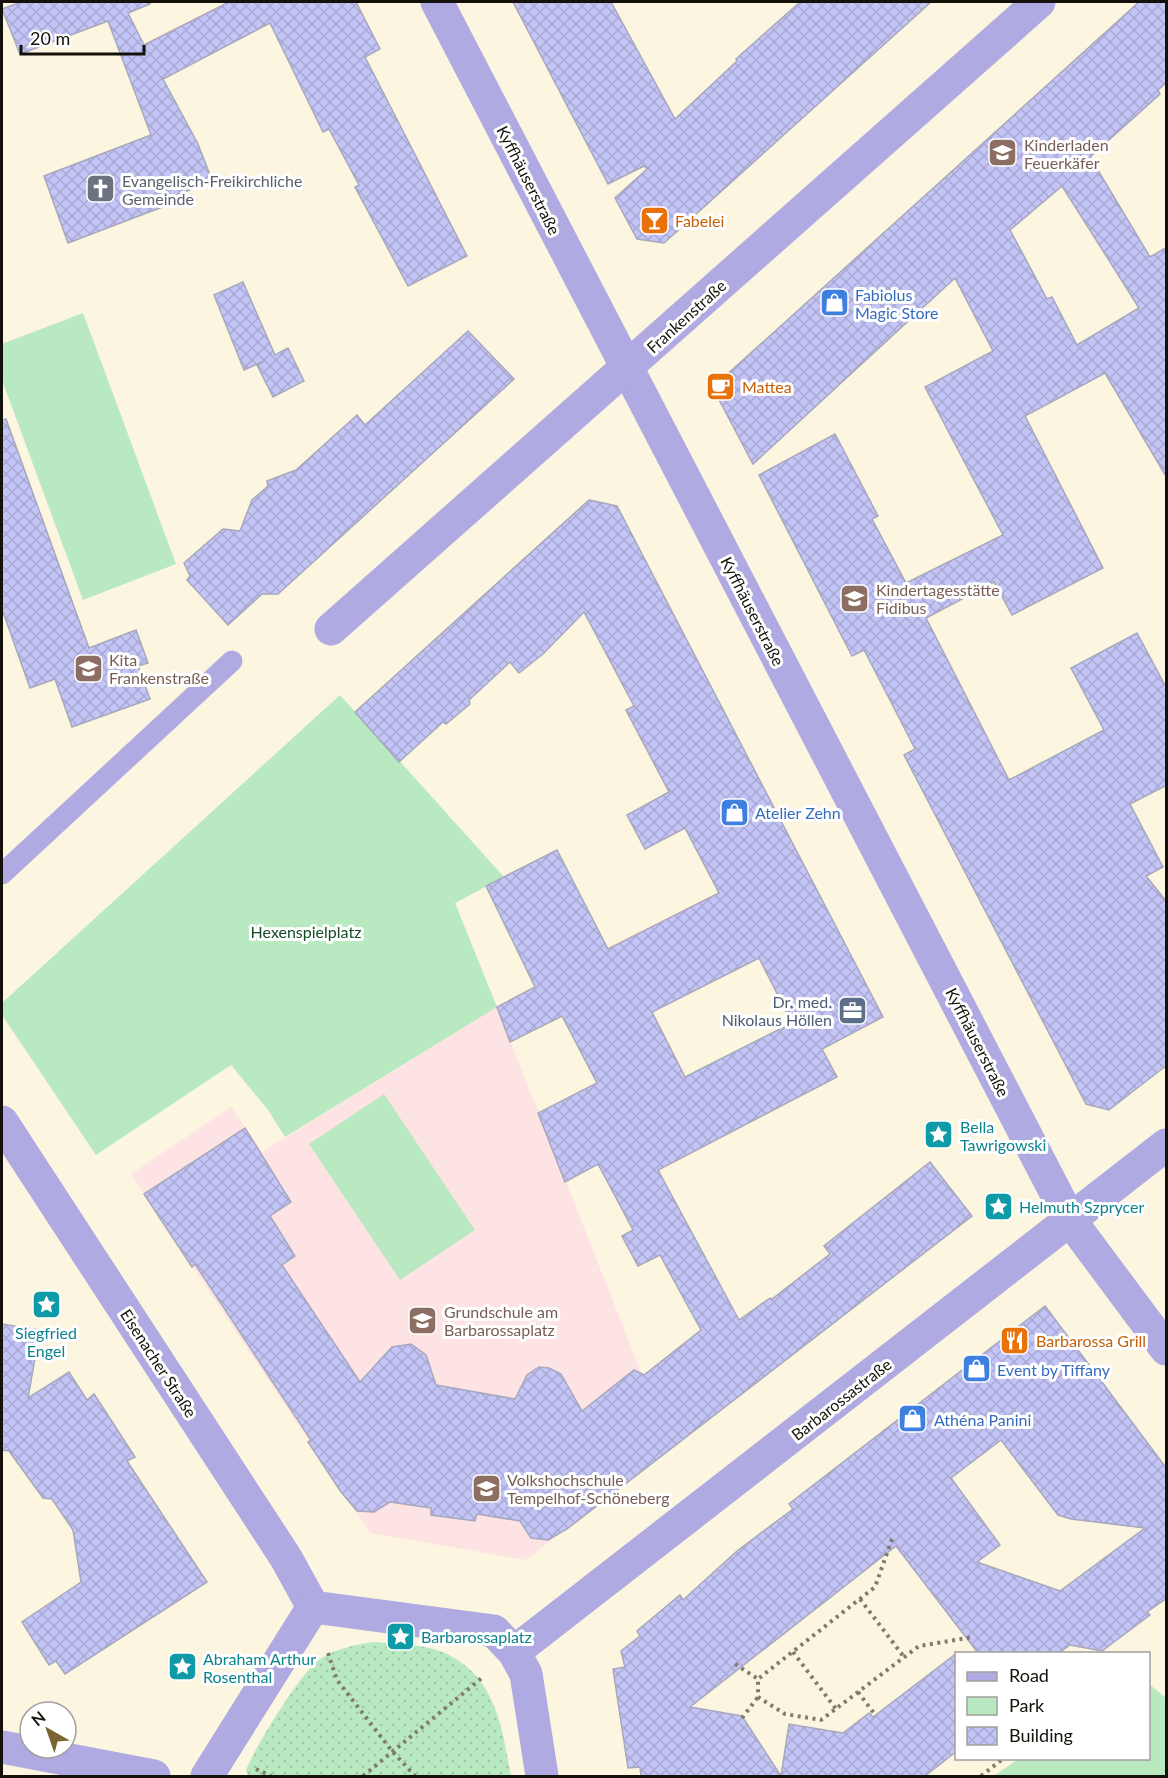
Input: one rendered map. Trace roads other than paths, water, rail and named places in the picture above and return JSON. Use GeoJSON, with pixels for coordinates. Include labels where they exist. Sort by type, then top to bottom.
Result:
{"type":"FeatureCollection","features":[{"type":"Feature","properties":{"kind":"street","name":"Kyffhäuserstraße"},"geometry":{"type":"LineString","coordinates":[[437,2],[1070,1220],[1167,1349]]}},
{"type":"Feature","properties":{"kind":"street","name":"Frankenstraße"},"geometry":{"type":"LineString","coordinates":[[331,628],[1039,2]]}},
{"type":"Feature","properties":{"kind":"street","name":"Eisenacher Straße"},"geometry":{"type":"LineString","coordinates":[[2,1122],[286,1558],[313,1607]]}},
{"type":"Feature","properties":{"kind":"street","name":"Barbarossastraße"},"geometry":{"type":"LineString","coordinates":[[514,1652],[1167,1145]]}},
{"type":"Feature","properties":{"kind":"street"},"geometry":{"type":"LineString","coordinates":[[207,1776],[313,1607],[494,1631],[514,1652],[526,1674],[542,1776]]}},
{"type":"Feature","properties":{"kind":"street"},"geometry":{"type":"LineString","coordinates":[[2,1747],[154,1776]]}},
{"type":"Feature","properties":{"kind":"lane"},"geometry":{"type":"LineString","coordinates":[[2,874],[232,661]]}},
{"type":"Feature","properties":{"kind":"place","name":"Kinderladen Feuerkäfer"},"geometry":{"type":"Point","coordinates":[1003,153]}},
{"type":"Feature","properties":{"kind":"place","name":"Evangelisch-Freikirchliche Gemeinde"},"geometry":{"type":"Point","coordinates":[101,189]}},
{"type":"Feature","properties":{"kind":"place","name":"Fabelei"},"geometry":{"type":"Point","coordinates":[654,220]}},
{"type":"Feature","properties":{"kind":"place","name":"Fabiolus Magic Store"},"geometry":{"type":"Point","coordinates":[834,303]}},
{"type":"Feature","properties":{"kind":"place","name":"Mattea"},"geometry":{"type":"Point","coordinates":[721,386]}},
{"type":"Feature","properties":{"kind":"place","name":"Kindertagesstätte Fidibus"},"geometry":{"type":"Point","coordinates":[855,598]}},
{"type":"Feature","properties":{"kind":"place","name":"Kita Frankenstraße"},"geometry":{"type":"Point","coordinates":[88,668]}},
{"type":"Feature","properties":{"kind":"place","name":"Atelier Zehn"},"geometry":{"type":"Point","coordinates":[734,812]}},
{"type":"Feature","properties":{"kind":"place","name":"Dr. med. Nikolaus Höllen"},"geometry":{"type":"Point","coordinates":[853,1010]}},
{"type":"Feature","properties":{"kind":"place","name":"Bella Tawrigowski"},"geometry":{"type":"Point","coordinates":[939,1135]}},
{"type":"Feature","properties":{"kind":"place","name":"Helmuth Szprycer"},"geometry":{"type":"Point","coordinates":[998,1206]}},
{"type":"Feature","properties":{"kind":"place","name":"Siegfried Engel"},"geometry":{"type":"Point","coordinates":[46,1304]}},
{"type":"Feature","properties":{"kind":"place","name":"Grundschule am Barbarossaplatz"},"geometry":{"type":"Point","coordinates":[423,1320]}},
{"type":"Feature","properties":{"kind":"place","name":"Barbarossa Grill"},"geometry":{"type":"Point","coordinates":[1015,1340]}},
{"type":"Feature","properties":{"kind":"place","name":"Event by Tiffany"},"geometry":{"type":"Point","coordinates":[976,1369]}},
{"type":"Feature","properties":{"kind":"place","name":"Athéna Panini"},"geometry":{"type":"Point","coordinates":[913,1419]}},
{"type":"Feature","properties":{"kind":"place","name":"Volkshochschule Tempelhof-Schöneberg"},"geometry":{"type":"Point","coordinates":[486,1488]}},
{"type":"Feature","properties":{"kind":"place","name":"Barbarossaplatz"},"geometry":{"type":"Point","coordinates":[400,1636]}},
{"type":"Feature","properties":{"kind":"place","name":"Abraham Arthur Rosenthal"},"geometry":{"type":"Point","coordinates":[182,1667]}},
{"type":"Feature","properties":{"kind":"park label","name":"Hexenspielplatz"},"geometry":{"type":"Point","coordinates":[306,931]}}]}
